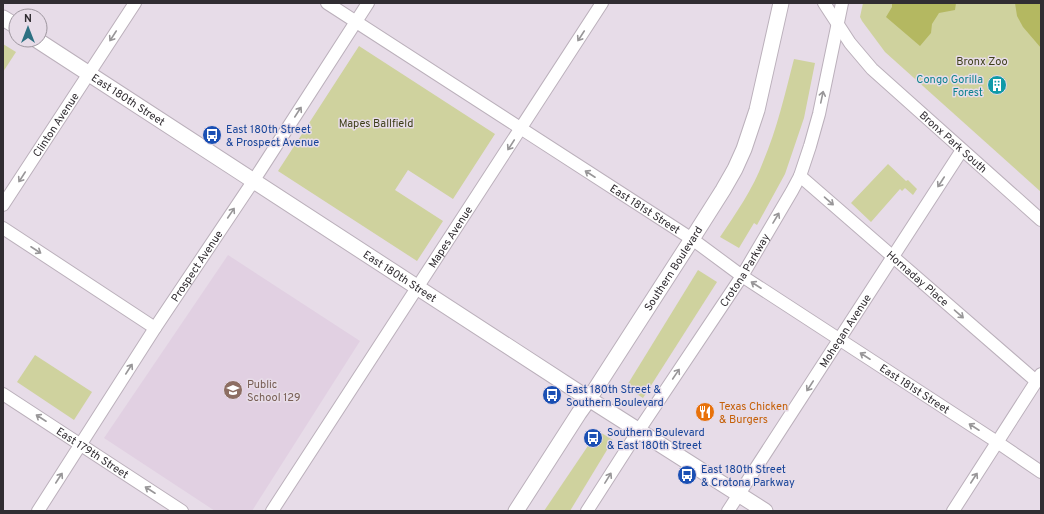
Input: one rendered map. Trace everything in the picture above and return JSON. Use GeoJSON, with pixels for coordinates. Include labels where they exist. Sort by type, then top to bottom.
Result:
{"type":"FeatureCollection","features":[{"type":"Feature","properties":{"kind":"main road","name":"Southern Boulevard"},"geometry":{"type":"LineString","coordinates":[[516,511],[692,239],[735,169],[752,126],[762,88],[780,3]]}},
{"type":"Feature","properties":{"kind":"main road","name":"East 180th Street"},"geometry":{"type":"LineString","coordinates":[[48,47],[764,511]]}},
{"type":"Feature","properties":{"kind":"street","name":"Clinton Avenue"},"geometry":{"type":"LineString","coordinates":[[3,205],[135,3]]}},
{"type":"Feature","properties":{"kind":"street","name":"East 181st Street"},"geometry":{"type":"LineString","coordinates":[[327,3],[692,239],[742,276],[1041,472]]}},
{"type":"Feature","properties":{"kind":"street","name":"Prospect Avenue"},"geometry":{"type":"LineString","coordinates":[[38,511],[368,3]]}},
{"type":"Feature","properties":{"kind":"street","name":"Mapes Avenue"},"geometry":{"type":"LineString","coordinates":[[272,511],[602,3]]}},
{"type":"Feature","properties":{"kind":"street","name":"Bronx Park South"},"geometry":{"type":"LineString","coordinates":[[824,3],[850,43],[872,69],[1041,220]]}},
{"type":"Feature","properties":{"kind":"street","name":"Crotona Parkway"},"geometry":{"type":"LineString","coordinates":[[587,511],[742,276],[800,176],[819,114],[842,3]]}},
{"type":"Feature","properties":{"kind":"street","name":"Mohegan Avenue"},"geometry":{"type":"LineString","coordinates":[[728,511],[962,150]]}},
{"type":"Feature","properties":{"kind":"street","name":"Hornaday Place"},"geometry":{"type":"LineString","coordinates":[[800,176],[893,257],[1039,378]]}},
{"type":"Feature","properties":{"kind":"street"},"geometry":{"type":"LineString","coordinates":[[3,228],[156,328]]}},
{"type":"Feature","properties":{"kind":"street"},"geometry":{"type":"LineString","coordinates":[[953,511],[1039,378]]}},
{"type":"Feature","properties":{"kind":"street","name":"East 179th Street"},"geometry":{"type":"LineString","coordinates":[[3,394],[182,511]]}},
{"type":"Feature","properties":{"kind":"shaded area","name":"Public School 129"},"geometry":{"type":"Polygon","coordinates":[[[228,255],[360,341],[252,511],[215,511],[104,438],[228,255]]]}},
{"type":"Feature","properties":{"kind":"green space","name":"Bronx Zoo"},"geometry":{"type":"Polygon","coordinates":[[[863,3],[1041,3],[1041,192],[885,52],[860,17],[863,3]]]}},
{"type":"Feature","properties":{"kind":"green space"},"geometry":{"type":"Polygon","coordinates":[[[892,3],[956,3],[955,10],[939,13],[932,24],[931,33],[920,46],[886,17],[892,7],[892,3]]]}},
{"type":"Feature","properties":{"kind":"green space"},"geometry":{"type":"Polygon","coordinates":[[[1015,3],[1041,3],[1041,48],[1023,27],[1017,16],[1015,3]]]}},
{"type":"Feature","properties":{"kind":"green space"},"geometry":{"type":"Polygon","coordinates":[[[3,44],[16,52],[3,72],[3,44]]]}},
{"type":"Feature","properties":{"kind":"green space","name":"Mapes Ballfield"},"geometry":{"type":"Polygon","coordinates":[[[359,46],[495,134],[453,199],[408,170],[395,190],[443,221],[417,261],[278,171],[359,46]]]}},
{"type":"Feature","properties":{"kind":"green space"},"geometry":{"type":"Polygon","coordinates":[[[794,59],[815,63],[804,118],[785,174],[757,225],[754,223],[739,248],[720,237],[744,201],[759,172],[777,124],[794,59]]]}},
{"type":"Feature","properties":{"kind":"green space"},"geometry":{"type":"Polygon","coordinates":[[[888,164],[917,189],[913,195],[905,188],[902,191],[900,189],[871,222],[851,203],[888,164]]]}},
{"type":"Feature","properties":{"kind":"green space"},"geometry":{"type":"Polygon","coordinates":[[[698,270],[717,282],[643,398],[626,387],[698,270]]]}},
{"type":"Feature","properties":{"kind":"green space"},"geometry":{"type":"Polygon","coordinates":[[[35,355],[92,392],[74,420],[17,382],[35,355]]]}},
{"type":"Feature","properties":{"kind":"green space"},"geometry":{"type":"Polygon","coordinates":[[[598,431],[613,440],[570,511],[544,511],[598,431]]]}},
{"type":"Feature","properties":{"kind":"place","name":"Congo Gorilla Forest"},"geometry":{"type":"Point","coordinates":[997,85]}},
{"type":"Feature","properties":{"kind":"place","name":"East 180th Street & Prospect Avenue"},"geometry":{"type":"Point","coordinates":[212,135]}},
{"type":"Feature","properties":{"kind":"place","name":"Public School 129"},"geometry":{"type":"Point","coordinates":[233,390]}},
{"type":"Feature","properties":{"kind":"place","name":"East 180th Street & Southern Boulevard"},"geometry":{"type":"Point","coordinates":[552,395]}},
{"type":"Feature","properties":{"kind":"place","name":"Texas Chicken & Burgers"},"geometry":{"type":"Point","coordinates":[705,412]}},
{"type":"Feature","properties":{"kind":"place","name":"Southern Boulevard & East 180th Street"},"geometry":{"type":"Point","coordinates":[593,438]}},
{"type":"Feature","properties":{"kind":"place","name":"East 180th Street & Crotona Parkway"},"geometry":{"type":"Point","coordinates":[687,475]}}]}
